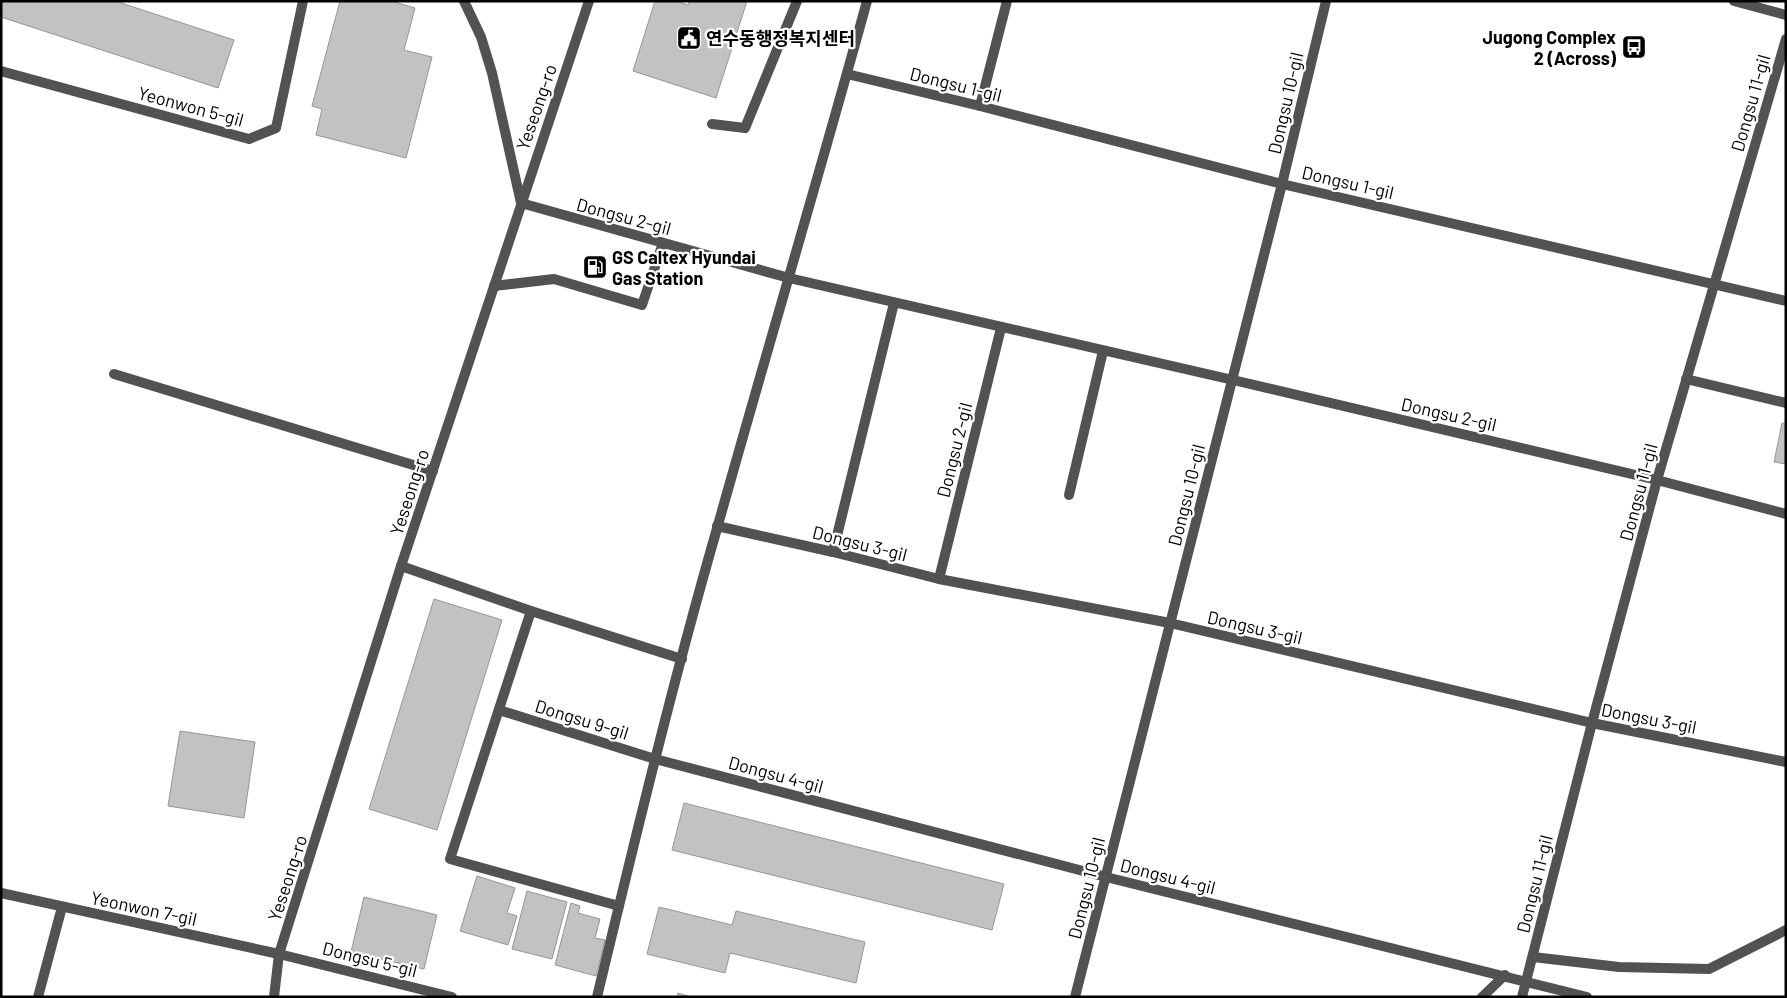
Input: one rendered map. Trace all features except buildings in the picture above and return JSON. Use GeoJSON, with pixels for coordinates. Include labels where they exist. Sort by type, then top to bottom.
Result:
{"type":"FeatureCollection","features":[{"type":"Feature","properties":{"kind":"street","name":"Yeonwon 5-gil"},"geometry":{"type":"LineString","coordinates":[[1,71],[249,139],[276,128],[303,1]]}},
{"type":"Feature","properties":{"kind":"street"},"geometry":{"type":"LineString","coordinates":[[464,1],[481,37],[492,73],[521,204]]}},
{"type":"Feature","properties":{"kind":"street","name":"Yeseong-ro"},"geometry":{"type":"LineString","coordinates":[[274,997],[279,954],[402,566],[589,1]]}},
{"type":"Feature","properties":{"kind":"street"},"geometry":{"type":"LineString","coordinates":[[712,124],[745,128],[797,1]]}},
{"type":"Feature","properties":{"kind":"street"},"geometry":{"type":"LineString","coordinates":[[597,997],[655,759],[717,526],[867,1]]}},
{"type":"Feature","properties":{"kind":"street"},"geometry":{"type":"LineString","coordinates":[[980,106],[1007,1]]}},
{"type":"Feature","properties":{"kind":"street","name":"Dongsu 10-gil"},"geometry":{"type":"LineString","coordinates":[[1075,997],[1233,380],[1326,1]]}},
{"type":"Feature","properties":{"kind":"street"},"geometry":{"type":"LineString","coordinates":[[1734,1],[1786,14]]}},
{"type":"Feature","properties":{"kind":"street","name":"Dongsu 11-gil"},"geometry":{"type":"LineString","coordinates":[[1522,997],[1657,480],[1786,39]]}},
{"type":"Feature","properties":{"kind":"street","name":"Dongsu 1-gil"},"geometry":{"type":"LineString","coordinates":[[847,74],[980,106],[1282,184],[1786,301]]}},
{"type":"Feature","properties":{"kind":"street","name":"Dongsu 2-gil"},"geometry":{"type":"LineString","coordinates":[[521,204],[789,278],[1657,480],[1786,514]]}},
{"type":"Feature","properties":{"kind":"street"},"geometry":{"type":"LineString","coordinates":[[494,286],[554,279],[642,305],[663,243]]}},
{"type":"Feature","properties":{"kind":"street"},"geometry":{"type":"LineString","coordinates":[[833,552],[894,302]]}},
{"type":"Feature","properties":{"kind":"street","name":"Dongsu 2-gil"},"geometry":{"type":"LineString","coordinates":[[939,579],[1001,328]]}},
{"type":"Feature","properties":{"kind":"street"},"geometry":{"type":"LineString","coordinates":[[1069,495],[1102,351]]}},
{"type":"Feature","properties":{"kind":"street"},"geometry":{"type":"LineString","coordinates":[[114,374],[433,471]]}},
{"type":"Feature","properties":{"kind":"street"},"geometry":{"type":"LineString","coordinates":[[1686,378],[1786,403]]}},
{"type":"Feature","properties":{"kind":"street","name":"Dongsu 3-gil"},"geometry":{"type":"LineString","coordinates":[[717,526],[833,552],[939,579],[1170,623],[1592,723],[1786,762]]}},
{"type":"Feature","properties":{"kind":"street"},"geometry":{"type":"LineString","coordinates":[[402,566],[531,611],[682,659]]}},
{"type":"Feature","properties":{"kind":"street"},"geometry":{"type":"LineString","coordinates":[[531,611],[450,859],[619,906]]}},
{"type":"Feature","properties":{"kind":"street","name":"Dongsu 9-gil"},"geometry":{"type":"LineString","coordinates":[[499,710],[655,759]]}},
{"type":"Feature","properties":{"kind":"street","name":"Dongsu 4-gil"},"geometry":{"type":"LineString","coordinates":[[655,759],[1106,877],[1526,980],[1587,997]]}},
{"type":"Feature","properties":{"kind":"street","name":"Yeonwon 7-gil"},"geometry":{"type":"LineString","coordinates":[[1,893],[279,954]]}},
{"type":"Feature","properties":{"kind":"street"},"geometry":{"type":"LineString","coordinates":[[38,997],[62,907]]}},
{"type":"Feature","properties":{"kind":"street","name":"Dongsu 11-gil"},"geometry":{"type":"LineString","coordinates":[[1532,958],[1619,967],[1709,970],[1786,930]]}},
{"type":"Feature","properties":{"kind":"street","name":"Dongsu 5-gil"},"geometry":{"type":"LineString","coordinates":[[279,954],[452,997]]}},
{"type":"Feature","properties":{"kind":"street"},"geometry":{"type":"LineString","coordinates":[[1482,997],[1505,975]]}},
{"type":"Feature","properties":{"kind":"place","name":"연수동행정복지센터"},"geometry":{"type":"Point","coordinates":[689,38]}},
{"type":"Feature","properties":{"kind":"place","name":"Jugong Complex 2 (Across)"},"geometry":{"type":"Point","coordinates":[1634,47]}},
{"type":"Feature","properties":{"kind":"place","name":"GS Caltex Hyundai Gas Station"},"geometry":{"type":"Point","coordinates":[595,267]}}]}
